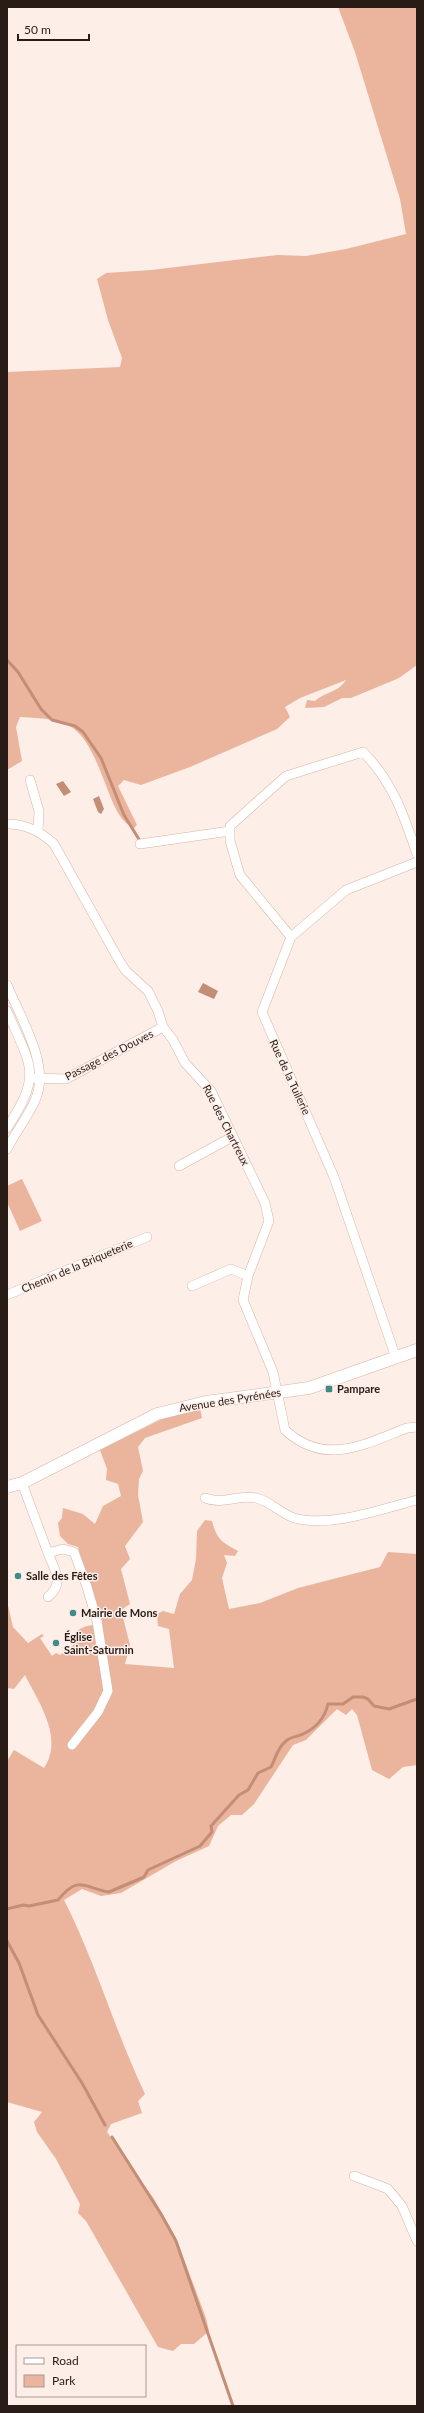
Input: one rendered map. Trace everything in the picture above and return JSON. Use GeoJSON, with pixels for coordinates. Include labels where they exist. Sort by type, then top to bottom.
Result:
{"type":"FeatureCollection","features":[{"type":"Feature","properties":{"kind":"street"},"geometry":{"type":"LineString","coordinates":[[291,937],[240,875],[230,841],[230,826],[286,776],[363,752],[372,761],[398,799],[417,854]]}},
{"type":"Feature","properties":{"kind":"street"},"geometry":{"type":"LineString","coordinates":[[30,780],[40,811],[38,831]]}},
{"type":"Feature","properties":{"kind":"street","name":"Rue des Chartreux"},"geometry":{"type":"LineString","coordinates":[[7,824],[27,826],[38,831],[54,844],[126,970],[148,991],[158,1011],[163,1027],[173,1040],[185,1063],[211,1091],[269,1213],[268,1228],[248,1276],[243,1300],[268,1356],[278,1394],[285,1430],[307,1444],[326,1450],[345,1450],[407,1428],[417,1427]]}},
{"type":"Feature","properties":{"kind":"street"},"geometry":{"type":"LineString","coordinates":[[140,844],[230,831]]}},
{"type":"Feature","properties":{"kind":"street","name":"Rue de la Tuilerie"},"geometry":{"type":"LineString","coordinates":[[396,1358],[334,1177],[308,1114],[263,1018],[263,1006],[291,937],[346,890],[417,862]]}},
{"type":"Feature","properties":{"kind":"street"},"geometry":{"type":"LineString","coordinates":[[7,985],[37,1056],[41,1079],[33,1105],[10,1136],[7,1149]]}},
{"type":"Feature","properties":{"kind":"street"},"geometry":{"type":"LineString","coordinates":[[7,1011],[29,1064],[31,1078],[25,1099],[7,1128]]}},
{"type":"Feature","properties":{"kind":"street","name":"Passage des Douves"},"geometry":{"type":"LineString","coordinates":[[31,1078],[61,1080],[72,1076],[163,1027]]}},
{"type":"Feature","properties":{"kind":"street"},"geometry":{"type":"LineString","coordinates":[[179,1166],[232,1137]]}},
{"type":"Feature","properties":{"kind":"street","name":"Chemin de la Briqueterie"},"geometry":{"type":"LineString","coordinates":[[7,1295],[147,1237]]}},
{"type":"Feature","properties":{"kind":"street"},"geometry":{"type":"LineString","coordinates":[[192,1286],[231,1269],[248,1276]]}},
{"type":"Feature","properties":{"kind":"street","name":"Avenue des Pyrénées"},"geometry":{"type":"LineString","coordinates":[[7,1487],[22,1483],[157,1414],[200,1403],[278,1394],[327,1383],[417,1350]]}},
{"type":"Feature","properties":{"kind":"street"},"geometry":{"type":"LineString","coordinates":[[22,1483],[59,1582],[57,1590],[48,1597]]}},
{"type":"Feature","properties":{"kind":"street"},"geometry":{"type":"LineString","coordinates":[[205,1498],[217,1501],[244,1497],[257,1498],[294,1518],[320,1521],[338,1519],[417,1500]]}},
{"type":"Feature","properties":{"kind":"street"},"geometry":{"type":"LineString","coordinates":[[48,1553],[63,1548],[74,1552],[87,1587],[97,1621],[108,1683],[104,1702],[72,1745]]}},
{"type":"Feature","properties":{"kind":"street"},"geometry":{"type":"LineString","coordinates":[[354,2176],[388,2189],[402,2206],[417,2241]]}},
{"type":"Feature","properties":{"kind":"green space"},"geometry":{"type":"Polygon","coordinates":[[[338,7],[417,7],[417,665],[399,678],[351,698],[342,698],[324,707],[305,708],[307,700],[315,701],[336,690],[346,680],[300,698],[285,707],[290,717],[277,729],[190,767],[141,785],[124,780],[118,786],[137,825],[133,829],[121,818],[93,754],[86,742],[78,732],[68,725],[39,718],[20,717],[16,727],[22,761],[7,770],[7,372],[120,367],[122,358],[108,320],[97,279],[106,273],[151,270],[278,255],[306,256],[346,249],[406,234],[400,199],[355,52],[338,7]]]}},
{"type":"Feature","properties":{"kind":"green space"},"geometry":{"type":"Polygon","coordinates":[[[22,1179],[42,1221],[20,1231],[7,1202],[7,1186],[22,1179]]]}},
{"type":"Feature","properties":{"kind":"green space"},"geometry":{"type":"Polygon","coordinates":[[[200,1408],[202,1418],[145,1438],[138,1447],[143,1471],[139,1479],[138,1495],[143,1522],[125,1546],[130,1559],[121,1569],[130,1604],[121,1610],[130,1645],[125,1664],[174,1668],[169,1629],[158,1626],[157,1614],[163,1611],[174,1614],[180,1594],[192,1580],[196,1559],[197,1531],[205,1520],[212,1521],[221,1540],[238,1551],[235,1556],[224,1555],[227,1563],[222,1578],[229,1609],[260,1603],[298,1588],[380,1567],[388,1552],[417,1554],[417,1765],[403,1767],[389,1779],[372,1770],[357,1715],[352,1709],[346,1715],[337,1709],[306,1740],[293,1745],[254,1804],[242,1815],[231,1815],[218,1826],[209,1846],[176,1861],[121,1893],[101,1896],[82,1889],[64,1900],[86,1948],[124,2046],[145,2094],[138,2101],[142,2113],[111,2124],[107,2132],[154,2199],[176,2238],[206,2318],[209,2331],[194,2344],[181,2344],[173,2351],[158,2347],[86,2221],[78,2213],[80,2204],[56,2159],[37,2132],[34,2122],[42,2112],[7,2102],[7,1761],[14,1750],[44,1768],[50,1757],[51,1745],[47,1721],[25,1675],[14,1689],[7,1688],[7,1601],[13,1627],[28,1643],[42,1634],[44,1636],[40,1638],[52,1656],[56,1653],[60,1655],[80,1640],[77,1631],[80,1629],[88,1626],[100,1625],[78,1547],[68,1544],[60,1536],[58,1523],[62,1518],[63,1508],[83,1514],[95,1524],[103,1506],[121,1496],[118,1484],[106,1480],[107,1469],[100,1450],[166,1417],[200,1408]]]}},
{"type":"Feature","properties":{"kind":"shaded area"},"geometry":{"type":"Polygon","coordinates":[[[63,781],[71,792],[64,796],[56,784],[63,781]]]}},
{"type":"Feature","properties":{"kind":"shaded area"},"geometry":{"type":"Polygon","coordinates":[[[99,796],[104,809],[101,814],[98,812],[93,799],[99,796]]]}},
{"type":"Feature","properties":{"kind":"shaded area"},"geometry":{"type":"Polygon","coordinates":[[[203,983],[218,991],[214,999],[198,992],[203,983]]]}},
{"type":"Feature","properties":{"kind":"waterway"},"geometry":{"type":"LineString","coordinates":[[7,660],[18,672],[41,709],[52,720],[75,726],[83,732],[101,758],[124,815],[140,841]]}},
{"type":"Feature","properties":{"kind":"waterway"},"geometry":{"type":"LineString","coordinates":[[7,1909],[58,1900],[71,1887],[77,1885],[109,1892],[144,1877],[148,1870],[200,1846],[212,1832],[211,1826],[239,1795],[248,1790],[258,1773],[271,1767],[283,1744],[290,1738],[308,1732],[316,1725],[325,1713],[328,1704],[343,1704],[353,1697],[363,1697],[368,1699],[374,1706],[389,1709],[417,1699]]}},
{"type":"Feature","properties":{"kind":"waterway"},"geometry":{"type":"LineString","coordinates":[[7,1941],[19,1963],[38,2015],[82,2083],[105,2125]]}},
{"type":"Feature","properties":{"kind":"waterway"},"geometry":{"type":"LineString","coordinates":[[112,2137],[161,2214],[176,2241],[233,2406]]}},
{"type":"Feature","properties":{"kind":"place","name":"Pampare"},"geometry":{"type":"Point","coordinates":[329,1389]}},
{"type":"Feature","properties":{"kind":"place","name":"Salle des Fêtes"},"geometry":{"type":"Point","coordinates":[18,1576]}},
{"type":"Feature","properties":{"kind":"place","name":"Mairie de Mons"},"geometry":{"type":"Point","coordinates":[73,1613]}},
{"type":"Feature","properties":{"kind":"place","name":"Église Saint-Saturnin"},"geometry":{"type":"Point","coordinates":[56,1643]}}]}
